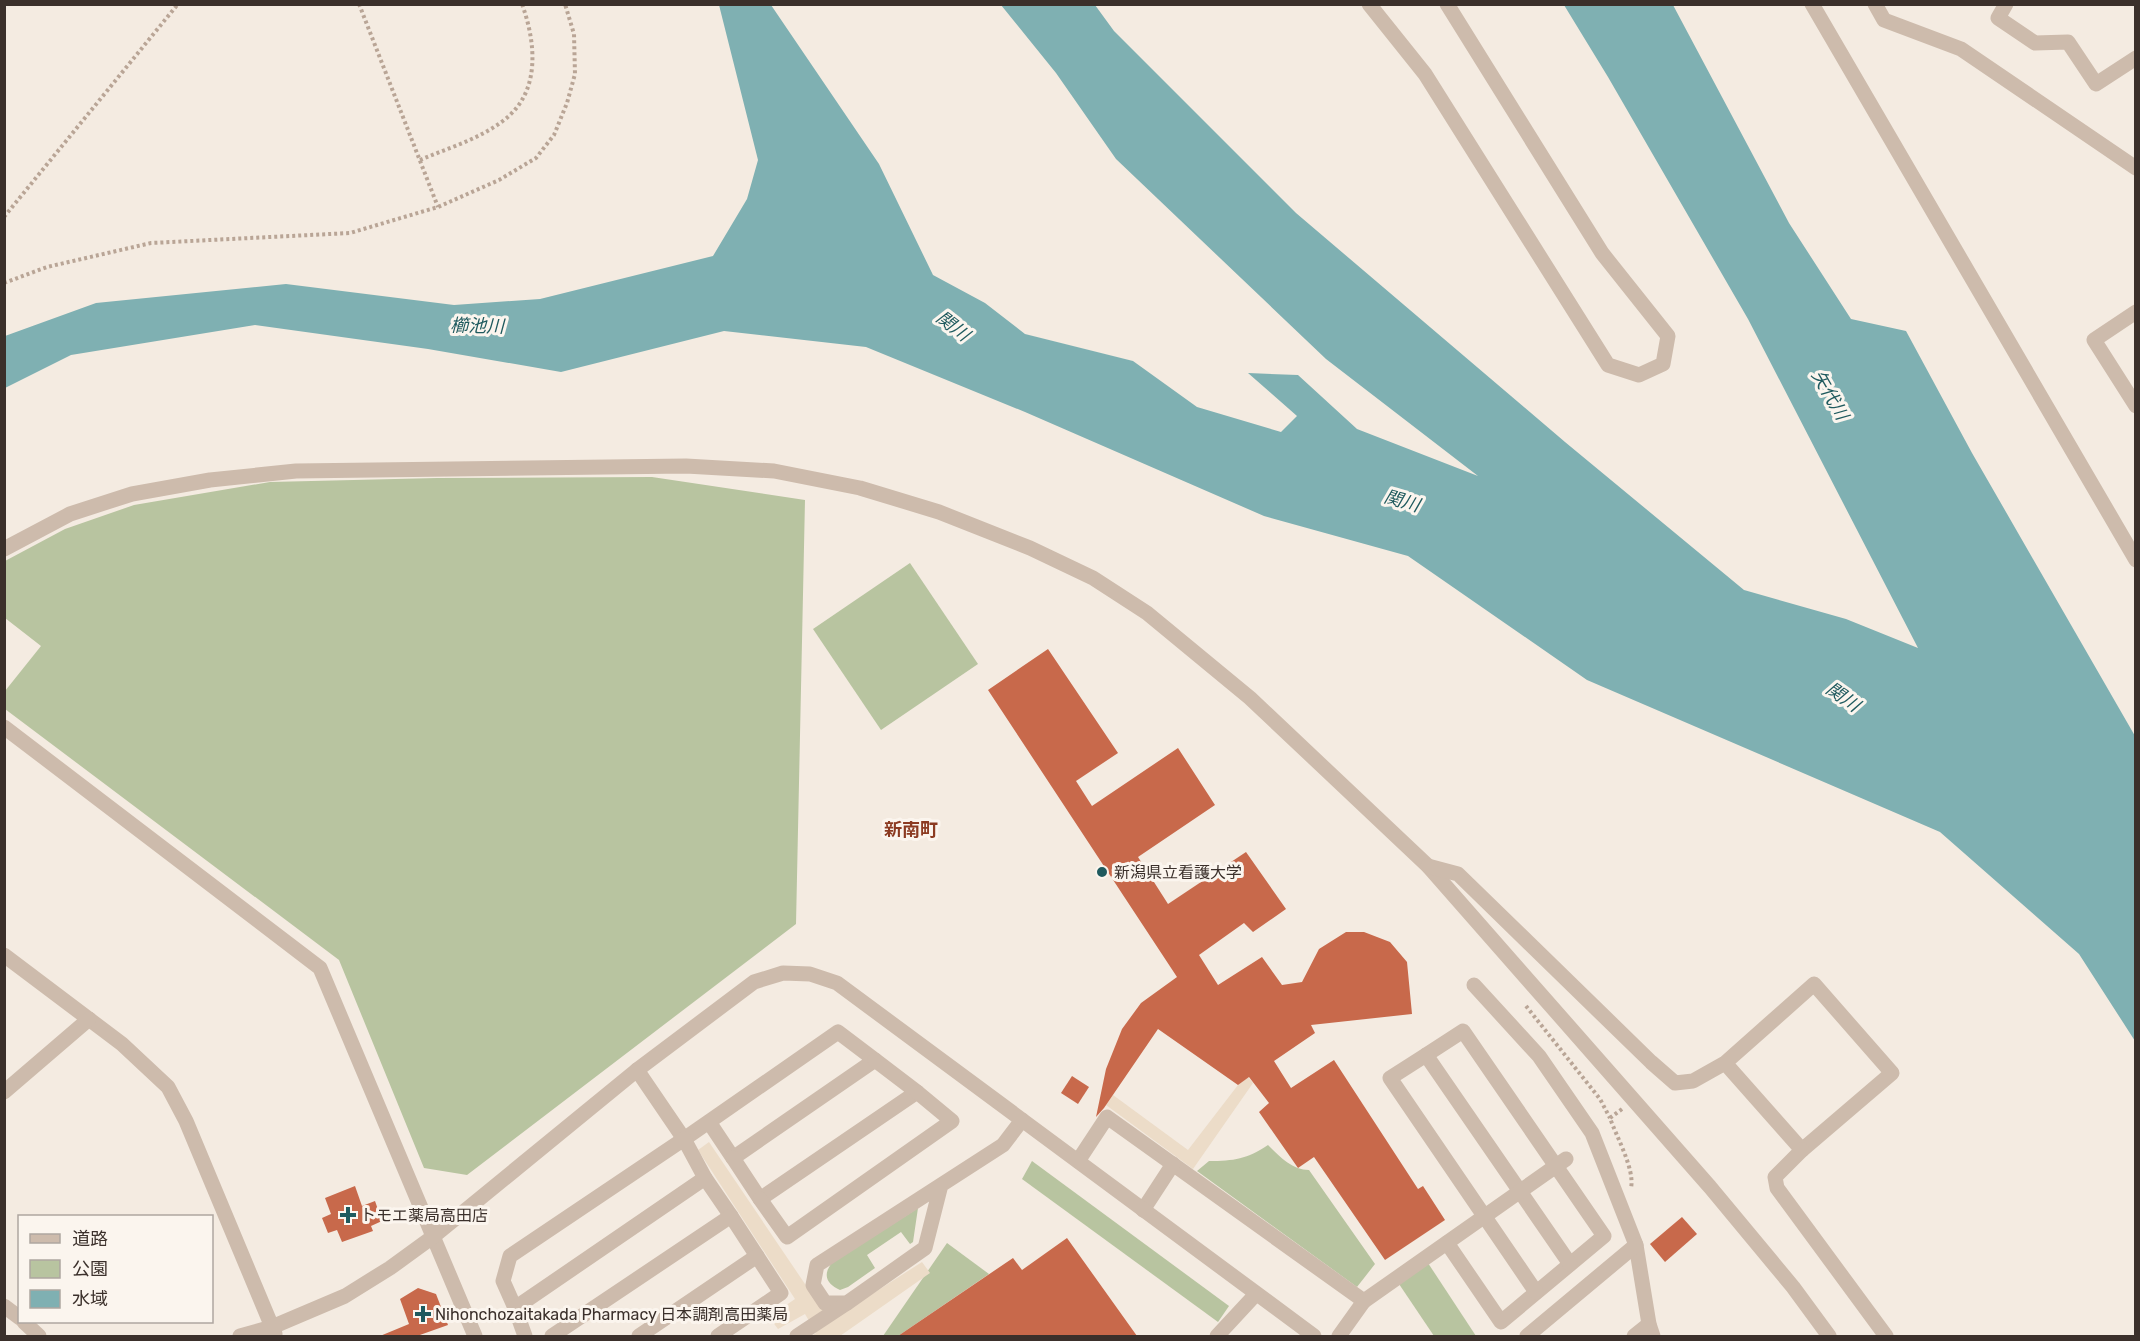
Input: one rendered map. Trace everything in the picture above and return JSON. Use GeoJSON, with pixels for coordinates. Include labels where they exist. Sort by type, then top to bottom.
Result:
{"type":"FeatureCollection","features":[{"type":"Feature","properties":{"kind":"street"},"geometry":{"type":"LineString","coordinates":[[1369,4],[1425,74],[1608,365],[1639,375],[1663,364],[1668,336],[1602,253],[1447,4]]}},
{"type":"Feature","properties":{"kind":"street"},"geometry":{"type":"LineString","coordinates":[[1812,4],[2136,560]]}},
{"type":"Feature","properties":{"kind":"street"},"geometry":{"type":"LineString","coordinates":[[1875,4],[1884,20],[1961,49],[2136,168]]}},
{"type":"Feature","properties":{"kind":"street"},"geometry":{"type":"LineString","coordinates":[[2006,4],[1998,18],[2035,43],[2068,42],[2096,84],[2136,58]]}},
{"type":"Feature","properties":{"kind":"street"},"geometry":{"type":"LineString","coordinates":[[2136,312],[2094,340],[2136,406]]}},
{"type":"Feature","properties":{"kind":"street"},"geometry":{"type":"LineString","coordinates":[[4,549],[70,514],[132,494],[210,480],[296,471],[686,466],[774,471],[861,488],[939,512],[1030,548],[1093,578],[1147,613],[1250,698],[1428,866],[1635,1100],[1793,1287],[1829,1336]]}},
{"type":"Feature","properties":{"kind":"street"},"geometry":{"type":"LineString","coordinates":[[8,735],[320,968],[475,1336]]}},
{"type":"Feature","properties":{"kind":"street"},"geometry":{"type":"LineString","coordinates":[[1428,866],[1458,874],[1675,1083],[1693,1081],[1725,1063],[1814,984],[1892,1072],[1802,1150],[1775,1177],[1777,1188],[1886,1336]]}},
{"type":"Feature","properties":{"kind":"street"},"geometry":{"type":"LineString","coordinates":[[4,955],[145,1063],[168,1087],[186,1121],[274,1332]]}},
{"type":"Feature","properties":{"kind":"street"},"geometry":{"type":"LineString","coordinates":[[240,1336],[274,1332],[345,1296],[390,1268],[434,1236],[637,1070],[754,982],[783,974],[810,974],[837,983],[1314,1336]]}},
{"type":"Feature","properties":{"kind":"street"},"geometry":{"type":"LineString","coordinates":[[1474,985],[1539,1056],[1592,1133],[1636,1245],[1651,1330],[1634,1336]]}},
{"type":"Feature","properties":{"kind":"street"},"geometry":{"type":"LineString","coordinates":[[4,1092],[89,1019]]}},
{"type":"Feature","properties":{"kind":"street"},"geometry":{"type":"LineString","coordinates":[[1447,1243],[1502,1322],[1604,1236],[1562,1162],[1463,1031],[1390,1078],[1536,1292]]}},
{"type":"Feature","properties":{"kind":"street"},"geometry":{"type":"LineString","coordinates":[[525,1336],[503,1281],[510,1256],[838,1032],[952,1121],[787,1237],[709,1122]]}},
{"type":"Feature","properties":{"kind":"street"},"geometry":{"type":"LineString","coordinates":[[1426,1055],[1570,1264]]}},
{"type":"Feature","properties":{"kind":"street"},"geometry":{"type":"LineString","coordinates":[[733,1158],[875,1060]]}},
{"type":"Feature","properties":{"kind":"street"},"geometry":{"type":"LineString","coordinates":[[1725,1063],[1802,1150]]}},
{"type":"Feature","properties":{"kind":"street"},"geometry":{"type":"LineString","coordinates":[[637,1070],[684,1139],[705,1178],[781,1293],[717,1336]]}},
{"type":"Feature","properties":{"kind":"street"},"geometry":{"type":"LineString","coordinates":[[760,1199],[917,1092]]}},
{"type":"Feature","properties":{"kind":"street"},"geometry":{"type":"LineString","coordinates":[[1078,1161],[1107,1117],[1364,1301]]}},
{"type":"Feature","properties":{"kind":"street"},"geometry":{"type":"LineString","coordinates":[[847,1303],[825,1303],[813,1285],[817,1265],[1003,1145],[1022,1120]]}},
{"type":"Feature","properties":{"kind":"street"},"geometry":{"type":"LineString","coordinates":[[1339,1336],[1364,1301],[1562,1162]]}},
{"type":"Feature","properties":{"kind":"street"},"geometry":{"type":"LineString","coordinates":[[1143,1210],[1173,1164]]}},
{"type":"Feature","properties":{"kind":"street"},"geometry":{"type":"LineString","coordinates":[[515,1308],[705,1178]]}},
{"type":"Feature","properties":{"kind":"street"},"geometry":{"type":"LineString","coordinates":[[797,1336],[925,1248],[941,1185]]}},
{"type":"Feature","properties":{"kind":"street"},"geometry":{"type":"LineString","coordinates":[[552,1336],[731,1216]]}},
{"type":"Feature","properties":{"kind":"street"},"geometry":{"type":"LineString","coordinates":[[1527,1336],[1636,1245]]}},
{"type":"Feature","properties":{"kind":"street"},"geometry":{"type":"LineString","coordinates":[[639,1336],[757,1256]]}},
{"type":"Feature","properties":{"kind":"street"},"geometry":{"type":"LineString","coordinates":[[1217,1336],[1256,1294]]}},
{"type":"Feature","properties":{"kind":"street"},"geometry":{"type":"LineString","coordinates":[[4,1306],[18,1316]]}},
{"type":"Feature","properties":{"kind":"street"},"geometry":{"type":"LineString","coordinates":[[25,1323],[39,1336]]}},
{"type":"Feature","properties":{"kind":"path"},"geometry":{"type":"LineString","coordinates":[[5,217],[178,4]]}},
{"type":"Feature","properties":{"kind":"path"},"geometry":{"type":"LineString","coordinates":[[359,4],[438,207]]}},
{"type":"Feature","properties":{"kind":"path"},"geometry":{"type":"LineString","coordinates":[[420,160],[479,136],[506,119],[519,104],[532,77],[533,53],[530,27],[522,4]]}},
{"type":"Feature","properties":{"kind":"path"},"geometry":{"type":"LineString","coordinates":[[4,283],[47,267],[151,243],[350,233],[438,207],[499,180],[536,158],[554,135],[567,103],[575,75],[574,34],[565,4]]}},
{"type":"Feature","properties":{"kind":"path"},"geometry":{"type":"LineString","coordinates":[[1619,1202],[1629,1194],[1632,1184],[1610,1118],[1635,1100]]}},
{"type":"Feature","properties":{"kind":"green space"},"geometry":{"type":"Polygon","coordinates":[[[652,477],[805,500],[796,924],[467,1175],[424,1168],[339,960],[5,709],[5,691],[41,646],[5,618],[5,561],[65,529],[134,505],[270,482],[437,478],[652,477]]]}},
{"type":"Feature","properties":{"kind":"green space"},"geometry":{"type":"Polygon","coordinates":[[[910,563],[978,664],[881,730],[813,629],[910,563]]]}},
{"type":"Feature","properties":{"kind":"green space"},"geometry":{"type":"Polygon","coordinates":[[[1268,1145],[1291,1165],[1309,1170],[1375,1264],[1357,1287],[1197,1171],[1209,1161],[1240,1158],[1268,1145]]]}},
{"type":"Feature","properties":{"kind":"green space"},"geometry":{"type":"Polygon","coordinates":[[[1032,1161],[1229,1306],[1218,1322],[1022,1179],[1032,1161]]]}},
{"type":"Feature","properties":{"kind":"green space"},"geometry":{"type":"Polygon","coordinates":[[[918,1208],[913,1242],[910,1244],[901,1232],[867,1255],[875,1268],[848,1287],[840,1290],[829,1282],[827,1271],[832,1263],[918,1208]]]}},
{"type":"Feature","properties":{"kind":"green space"},"geometry":{"type":"Polygon","coordinates":[[[947,1243],[989,1274],[898,1336],[883,1336],[947,1243]]]}},
{"type":"Feature","properties":{"kind":"green space"},"geometry":{"type":"Polygon","coordinates":[[[1428,1263],[1476,1336],[1434,1336],[1399,1284],[1428,1263]]]}},
{"type":"Feature","properties":{"kind":"shaded area"},"geometry":{"type":"Polygon","coordinates":[[[1248,1077],[1253,1083],[1193,1169],[1106,1105],[1113,1095],[1188,1150],[1238,1085],[1248,1077]]]}},
{"type":"Feature","properties":{"kind":"shaded area"},"geometry":{"type":"Polygon","coordinates":[[[709,1142],[830,1321],[922,1262],[930,1273],[840,1336],[811,1336],[816,1333],[805,1314],[778,1329],[769,1317],[795,1299],[698,1150],[709,1142]]]}},
{"type":"Feature","properties":{"kind":"water"},"geometry":{"type":"Polygon","coordinates":[[[719,5],[771,5],[879,164],[933,275],[985,303],[1025,334],[1133,361],[1197,407],[1281,432],[1297,416],[1248,373],[1298,375],[1357,429],[1478,476],[1326,359],[1116,159],[1056,73],[1001,5],[1095,5],[1114,31],[1296,213],[1565,442],[1744,590],[1846,619],[1918,648],[1748,319],[1564,5],[1673,5],[1789,223],[1851,319],[1906,331],[1972,453],[2135,736],[2135,1041],[2079,954],[1940,832],[1587,680],[1408,556],[1264,516],[1025,412],[866,347],[724,331],[561,372],[428,349],[255,325],[71,355],[5,388],[5,336],[96,303],[286,284],[454,305],[540,299],[713,256],[747,199],[758,160],[719,5]]]}},
{"type":"Feature","properties":{"kind":"building"},"geometry":{"type":"Polygon","coordinates":[[[1048,649],[1118,753],[1076,781],[1092,806],[1178,748],[1215,805],[1138,857],[1168,904],[1246,852],[1286,909],[1253,932],[1244,923],[1199,955],[1218,985],[1262,957],[1282,985],[1302,982],[1319,949],[1346,932],[1364,932],[1390,942],[1407,962],[1412,1014],[1311,1025],[1315,1033],[1274,1061],[1291,1088],[1334,1060],[1418,1189],[1423,1186],[1445,1220],[1385,1260],[1314,1157],[1298,1168],[1259,1112],[1269,1103],[1249,1077],[1238,1085],[1158,1029],[1096,1117],[1106,1069],[1122,1029],[1141,1003],[1177,977],[988,690],[1048,649]]]}},
{"type":"Feature","properties":{"kind":"building"},"geometry":{"type":"Polygon","coordinates":[[[1072,1076],[1089,1087],[1078,1104],[1061,1093],[1072,1076]]]}},
{"type":"Feature","properties":{"kind":"building"},"geometry":{"type":"Polygon","coordinates":[[[355,1186],[362,1206],[375,1201],[382,1221],[371,1226],[373,1231],[342,1242],[337,1230],[328,1233],[322,1218],[331,1214],[325,1198],[355,1186]]]}},
{"type":"Feature","properties":{"kind":"building"},"geometry":{"type":"Polygon","coordinates":[[[1682,1217],[1697,1234],[1665,1262],[1650,1244],[1682,1217]]]}},
{"type":"Feature","properties":{"kind":"building"},"geometry":{"type":"Polygon","coordinates":[[[1067,1238],[1137,1336],[898,1336],[1013,1258],[1022,1270],[1067,1238]]]}},
{"type":"Feature","properties":{"kind":"building"},"geometry":{"type":"Polygon","coordinates":[[[418,1288],[436,1294],[448,1325],[417,1336],[380,1336],[409,1324],[400,1299],[418,1288]]]}},
{"type":"Feature","properties":{"kind":"place","name":"新潟県立看護大学"},"geometry":{"type":"Point","coordinates":[1102,872]}},
{"type":"Feature","properties":{"kind":"place","name":"トモエ薬局高田店"},"geometry":{"type":"Point","coordinates":[348,1215]}},
{"type":"Feature","properties":{"kind":"place","name":"Nihonchozaitakada Pharmacy 日本調剤高田薬局"},"geometry":{"type":"Point","coordinates":[423,1314]}},
{"type":"Feature","properties":{"kind":"district","name":"新南町"},"geometry":{"type":"Point","coordinates":[911,830]}},
{"type":"Feature","properties":{"kind":"water label","name":"櫛池川"},"geometry":{"type":"Point","coordinates":[477,326]}},
{"type":"Feature","properties":{"kind":"water label","name":"関川"},"geometry":{"type":"Point","coordinates":[953,326]}},
{"type":"Feature","properties":{"kind":"water label","name":"矢代川"},"geometry":{"type":"Point","coordinates":[1830,395]}},
{"type":"Feature","properties":{"kind":"water label","name":"関川"},"geometry":{"type":"Point","coordinates":[1402,501]}},
{"type":"Feature","properties":{"kind":"water label","name":"関川"},"geometry":{"type":"Point","coordinates":[1843,697]}}]}
